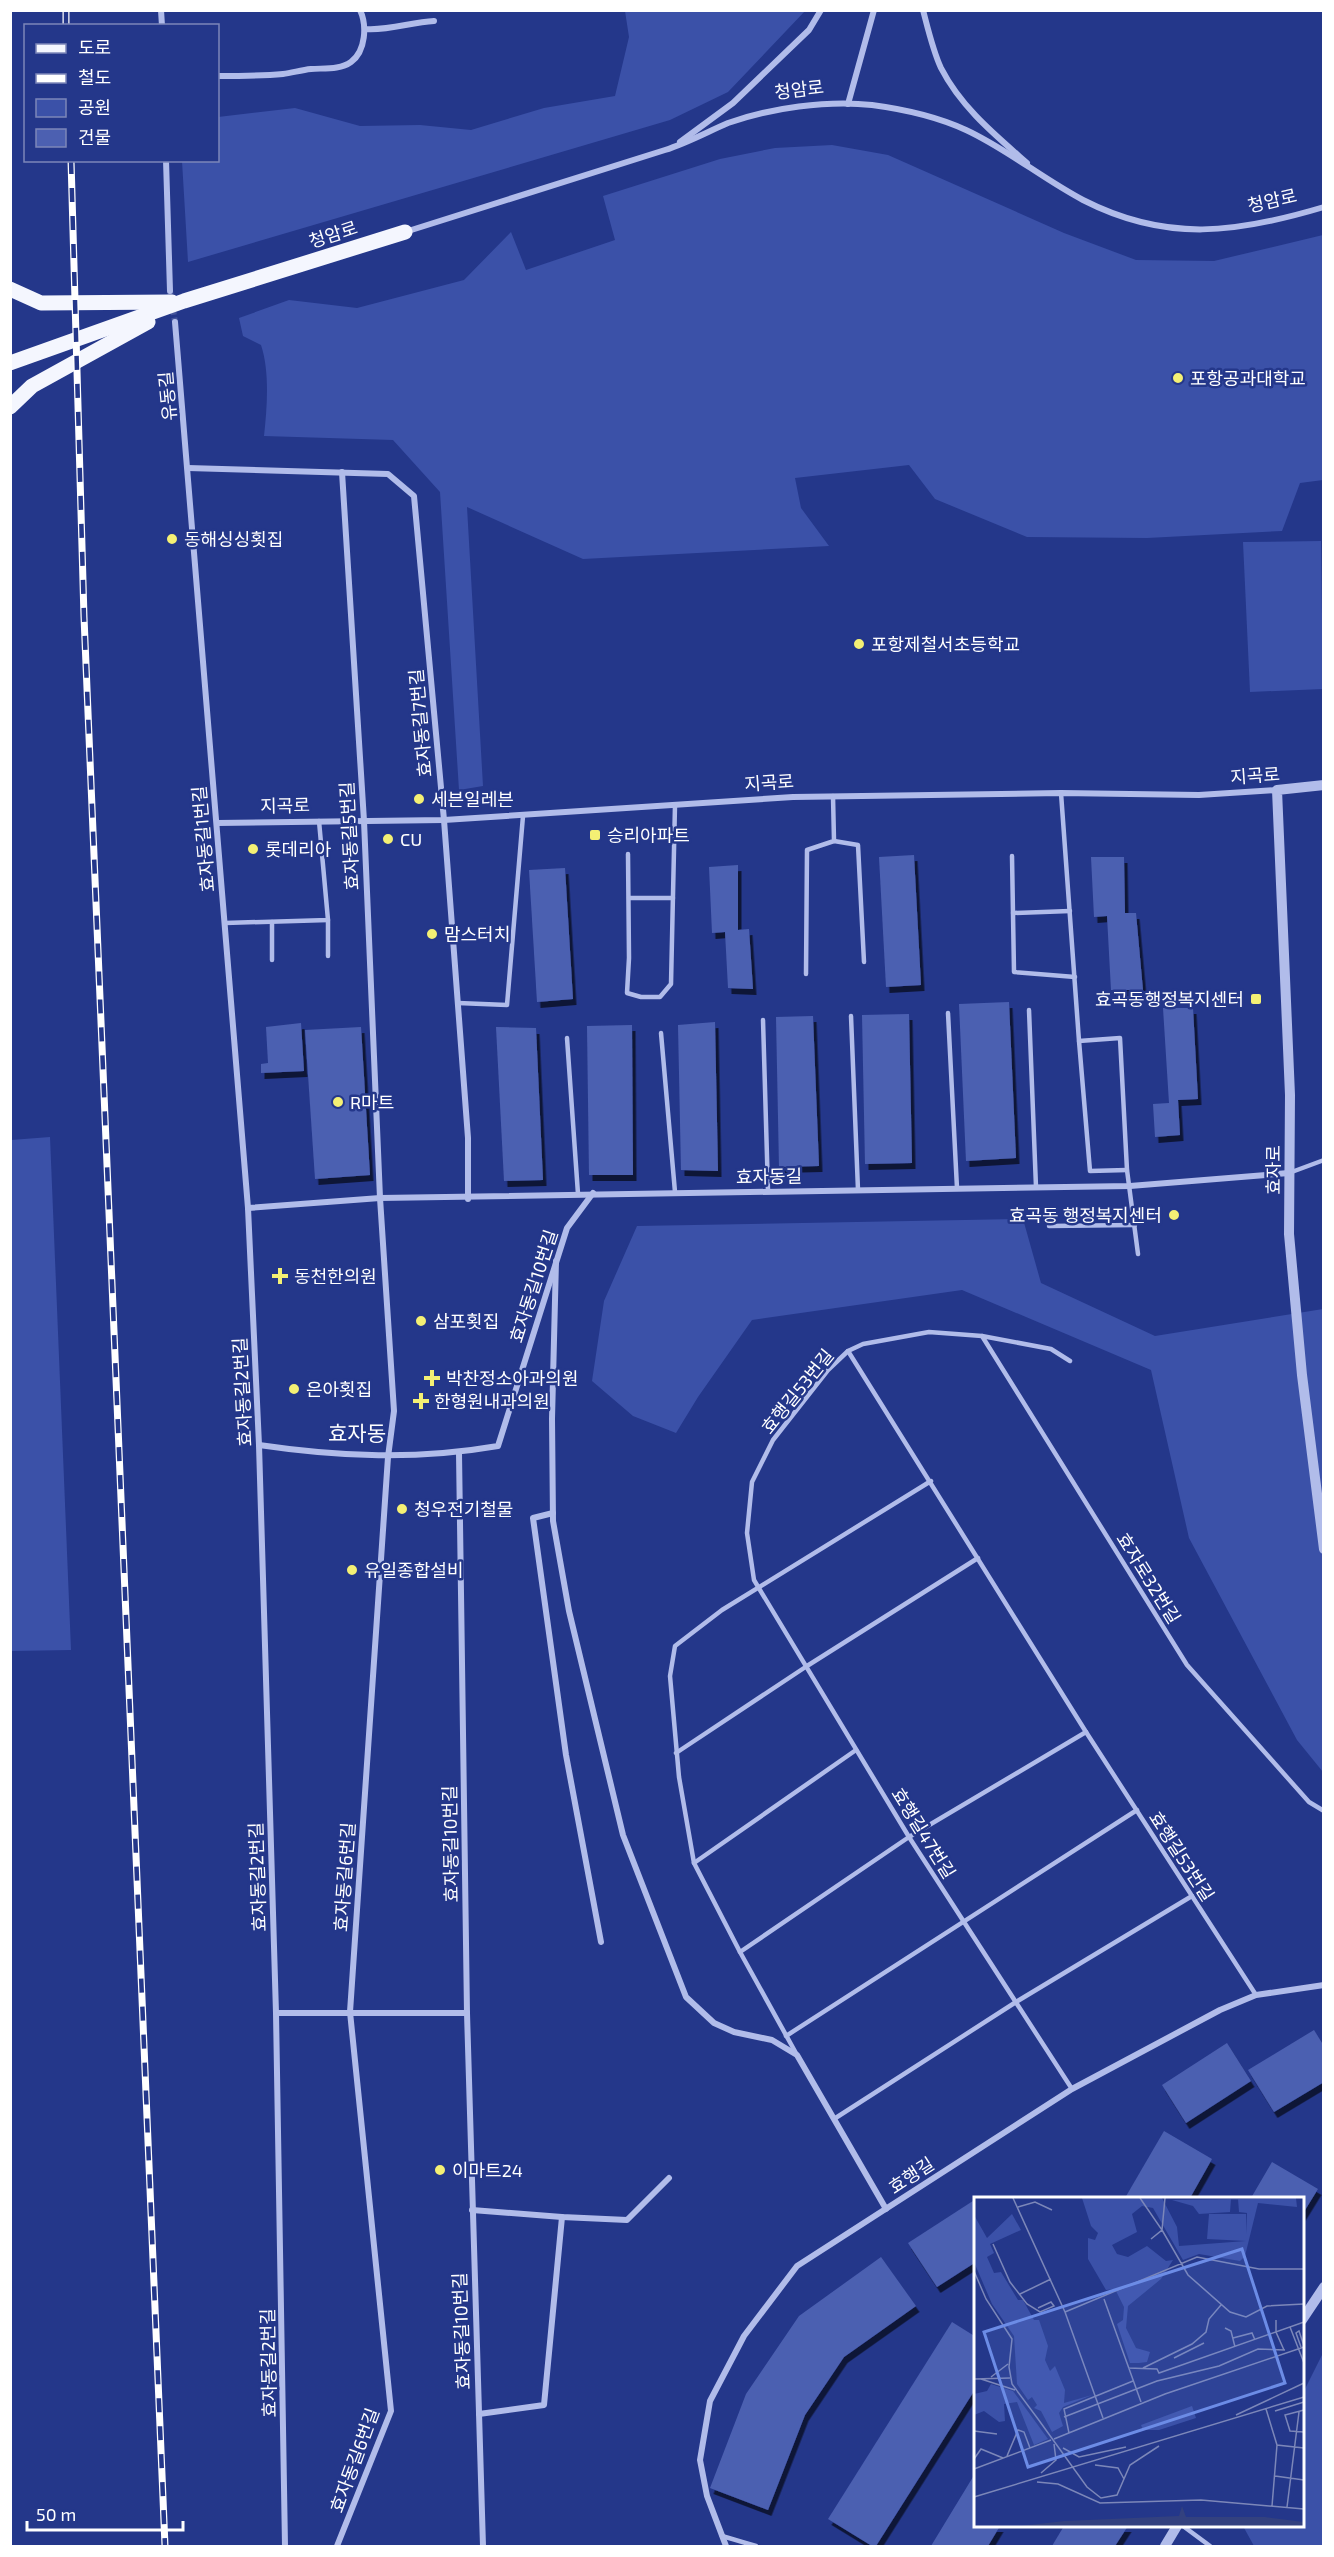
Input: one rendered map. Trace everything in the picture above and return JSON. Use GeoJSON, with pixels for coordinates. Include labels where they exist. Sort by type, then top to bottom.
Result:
{"type":"FeatureCollection","features":[{"type":"Feature","properties":{"kind":"main road","name":"청암로"},"geometry":{"type":"LineString","coordinates":[[184,302],[405,232]]}},
{"type":"Feature","properties":{"kind":"main road"},"geometry":{"type":"LineString","coordinates":[[10,289],[41,303],[184,302]]}},
{"type":"Feature","properties":{"kind":"main road"},"geometry":{"type":"LineString","coordinates":[[10,363],[184,302]]}},
{"type":"Feature","properties":{"kind":"main road"},"geometry":{"type":"LineString","coordinates":[[10,407],[32,386],[184,302]]}},
{"type":"Feature","properties":{"kind":"street"},"geometry":{"type":"LineString","coordinates":[[219,76],[284,74],[312,69],[329,69],[351,62],[358,54],[365,29],[365,20],[360,10]]}},
{"type":"Feature","properties":{"kind":"street"},"geometry":{"type":"LineString","coordinates":[[676,146],[733,104],[809,30],[821,10]]}},
{"type":"Feature","properties":{"kind":"street"},"geometry":{"type":"LineString","coordinates":[[848,104],[874,10]]}},
{"type":"Feature","properties":{"kind":"street"},"geometry":{"type":"LineString","coordinates":[[923,10],[940,66],[957,93],[976,119],[1041,175]]}},
{"type":"Feature","properties":{"kind":"street"},"geometry":{"type":"LineString","coordinates":[[365,29],[388,30],[416,22],[434,21]]}},
{"type":"Feature","properties":{"kind":"street","name":"청암로"},"geometry":{"type":"LineString","coordinates":[[405,232],[676,146],[730,123],[779,110],[848,104],[890,108],[966,130],[1084,201],[1151,225],[1181,230],[1236,228],[1297,216],[1323,207]]}},
{"type":"Feature","properties":{"kind":"street"},"geometry":{"type":"LineString","coordinates":[[166,162],[170,291]]}},
{"type":"Feature","properties":{"kind":"street","name":"유동길"},"geometry":{"type":"LineString","coordinates":[[176,322],[188,468]]}},
{"type":"Feature","properties":{"kind":"street"},"geometry":{"type":"LineString","coordinates":[[188,468],[342,472]]}},
{"type":"Feature","properties":{"kind":"street","name":"효자동길1번길"},"geometry":{"type":"LineString","coordinates":[[188,468],[248,1208]]}},
{"type":"Feature","properties":{"kind":"street","name":"효자동길7번길"},"geometry":{"type":"LineString","coordinates":[[342,472],[388,474],[414,496],[444,820],[468,1138],[468,1198]]}},
{"type":"Feature","properties":{"kind":"street","name":"효자동길5번길"},"geometry":{"type":"LineString","coordinates":[[342,472],[364,821],[380,1198]]}},
{"type":"Feature","properties":{"kind":"street","name":"지곡로"},"geometry":{"type":"LineString","coordinates":[[217,823],[444,820],[833,796],[1061,793],[1199,795],[1323,785]]}},
{"type":"Feature","properties":{"kind":"street","name":"효자로"},"geometry":{"type":"LineString","coordinates":[[1277,790],[1290,1095],[1289,1234],[1302,1375],[1323,1549]]}},
{"type":"Feature","properties":{"kind":"street","name":"효자동길"},"geometry":{"type":"LineString","coordinates":[[248,1208],[380,1198],[1130,1186],[1289,1173]]}},
{"type":"Feature","properties":{"kind":"street","name":"효자동길10번길"},"geometry":{"type":"LineString","coordinates":[[483,2547],[467,2013],[459,1453],[498,1446],[567,1228],[593,1193]]}},
{"type":"Feature","properties":{"kind":"street","name":"효자동길6번길"},"geometry":{"type":"LineString","coordinates":[[337,2547],[391,2411],[350,2012],[388,1457],[394,1411],[380,1198]]}},
{"type":"Feature","properties":{"kind":"street","name":"효자동길2번길"},"geometry":{"type":"LineString","coordinates":[[248,1208],[259,1445],[276,2013],[285,2547]]}},
{"type":"Feature","properties":{"kind":"street"},"geometry":{"type":"LineString","coordinates":[[556,1261],[552,1419],[553,1513],[569,1611],[623,1834],[686,1997],[714,2023],[734,2032],[772,2040],[797,2055],[886,2209]]}},
{"type":"Feature","properties":{"kind":"street"},"geometry":{"type":"LineString","coordinates":[[259,1445],[322,1454],[388,1457],[459,1453]]}},
{"type":"Feature","properties":{"kind":"street"},"geometry":{"type":"LineString","coordinates":[[553,1513],[533,1518],[566,1755],[601,1942]]}},
{"type":"Feature","properties":{"kind":"street","name":"효행길"},"geometry":{"type":"LineString","coordinates":[[726,2547],[707,2496],[700,2460],[710,2401],[744,2336],[797,2266],[1072,2089],[1220,2010],[1256,1995],[1323,1984]]}},
{"type":"Feature","properties":{"kind":"street"},"geometry":{"type":"LineString","coordinates":[[276,2013],[467,2013]]}},
{"type":"Feature","properties":{"kind":"street"},"geometry":{"type":"LineString","coordinates":[[472,2210],[627,2220],[669,2178]]}},
{"type":"Feature","properties":{"kind":"street"},"geometry":{"type":"LineString","coordinates":[[479,2414],[544,2405],[562,2217]]}},
{"type":"Feature","properties":{"kind":"street"},"geometry":{"type":"LineString","coordinates":[[1304,2317],[1323,2287]]}},
{"type":"Feature","properties":{"kind":"street"},"geometry":{"type":"LineString","coordinates":[[1165,2547],[1176,2527]]}},
{"type":"Feature","properties":{"kind":"lane"},"geometry":{"type":"LineString","coordinates":[[1061,793],[1090,1171],[1127,1170]]}},
{"type":"Feature","properties":{"kind":"lane"},"geometry":{"type":"LineString","coordinates":[[833,796],[834,841]]}},
{"type":"Feature","properties":{"kind":"lane"},"geometry":{"type":"LineString","coordinates":[[628,854],[627,993],[640,998],[660,997],[671,984],[675,805]]}},
{"type":"Feature","properties":{"kind":"lane"},"geometry":{"type":"LineString","coordinates":[[458,1003],[507,1005],[523,816]]}},
{"type":"Feature","properties":{"kind":"lane"},"geometry":{"type":"LineString","coordinates":[[320,821],[328,920],[328,956]]}},
{"type":"Feature","properties":{"kind":"lane"},"geometry":{"type":"LineString","coordinates":[[806,974],[807,850],[834,841],[858,845],[864,962]]}},
{"type":"Feature","properties":{"kind":"lane"},"geometry":{"type":"LineString","coordinates":[[1012,855],[1014,972],[1075,978]]}},
{"type":"Feature","properties":{"kind":"lane"},"geometry":{"type":"LineString","coordinates":[[629,898],[674,898]]}},
{"type":"Feature","properties":{"kind":"lane"},"geometry":{"type":"LineString","coordinates":[[1012,913],[1070,911]]}},
{"type":"Feature","properties":{"kind":"lane"},"geometry":{"type":"LineString","coordinates":[[225,923],[328,920]]}},
{"type":"Feature","properties":{"kind":"lane"},"geometry":{"type":"LineString","coordinates":[[272,922],[272,960]]}},
{"type":"Feature","properties":{"kind":"lane"},"geometry":{"type":"LineString","coordinates":[[1029,1010],[1036,1187]]}},
{"type":"Feature","properties":{"kind":"lane"},"geometry":{"type":"LineString","coordinates":[[948,1013],[957,1188]]}},
{"type":"Feature","properties":{"kind":"lane"},"geometry":{"type":"LineString","coordinates":[[851,1016],[858,1190]]}},
{"type":"Feature","properties":{"kind":"lane"},"geometry":{"type":"LineString","coordinates":[[763,1020],[768,1191]]}},
{"type":"Feature","properties":{"kind":"lane"},"geometry":{"type":"LineString","coordinates":[[662,1034],[675,1192]]}},
{"type":"Feature","properties":{"kind":"lane"},"geometry":{"type":"LineString","coordinates":[[567,1038],[578,1194]]}},
{"type":"Feature","properties":{"kind":"lane"},"geometry":{"type":"LineString","coordinates":[[1079,1041],[1120,1038],[1127,1170],[1138,1254]]}},
{"type":"Feature","properties":{"kind":"lane"},"geometry":{"type":"LineString","coordinates":[[1289,1173],[1323,1160]]}},
{"type":"Feature","properties":{"kind":"lane"},"geometry":{"type":"LineString","coordinates":[[1049,1226],[1135,1225]]}},
{"type":"Feature","properties":{"kind":"lane"},"geometry":{"type":"LineString","coordinates":[[848,1351],[863,1344],[929,1332],[982,1336],[1051,1349],[1070,1361]]}},
{"type":"Feature","properties":{"kind":"lane","name":"효자로32번길"},"geometry":{"type":"LineString","coordinates":[[982,1336],[1188,1665],[1309,1802],[1323,1812]]}},
{"type":"Feature","properties":{"kind":"lane","name":"효행길53번길"},"geometry":{"type":"LineString","coordinates":[[759,1587],[754,1580],[747,1533],[752,1482],[773,1440],[828,1370],[848,1351],[1086,1732],[1256,1995]]}},
{"type":"Feature","properties":{"kind":"lane"},"geometry":{"type":"LineString","coordinates":[[797,2055],[694,1863],[676,1753],[669,1676],[675,1647],[722,1610],[931,1481]]}},
{"type":"Feature","properties":{"kind":"lane"},"geometry":{"type":"LineString","coordinates":[[676,1753],[807,1666],[978,1558]]}},
{"type":"Feature","properties":{"kind":"lane","name":"효행길47번길"},"geometry":{"type":"LineString","coordinates":[[759,1587],[909,1837],[1072,2089]]}},
{"type":"Feature","properties":{"kind":"lane"},"geometry":{"type":"LineString","coordinates":[[740,1952],[909,1837],[1086,1732]]}},
{"type":"Feature","properties":{"kind":"lane"},"geometry":{"type":"LineString","coordinates":[[694,1863],[856,1750]]}},
{"type":"Feature","properties":{"kind":"lane"},"geometry":{"type":"LineString","coordinates":[[786,2036],[1137,1810]]}},
{"type":"Feature","properties":{"kind":"lane"},"geometry":{"type":"LineString","coordinates":[[834,2119],[1016,2002],[1192,1896]]}},
{"type":"Feature","properties":{"kind":"lane"},"geometry":{"type":"LineString","coordinates":[[1184,2527],[1210,2547]]}},
{"type":"Feature","properties":{"kind":"lane"},"geometry":{"type":"LineString","coordinates":[[722,2536],[756,2547]]}},
{"type":"Feature","properties":{"kind":"green space"},"geometry":{"type":"Polygon","coordinates":[[[625,11],[805,11],[728,92],[670,120],[188,262],[182,162],[219,162],[219,117],[295,108],[360,126],[420,125],[471,130],[544,108],[615,96],[629,37],[625,11]]]}},
{"type":"Feature","properties":{"kind":"green space"},"geometry":{"type":"Polygon","coordinates":[[[832,145],[888,155],[1064,233],[1136,260],[1214,261],[1323,235],[1323,480],[1300,483],[1282,531],[1147,538],[1027,537],[935,499],[909,465],[795,478],[801,508],[829,546],[583,559],[467,507],[483,786],[459,790],[440,492],[393,440],[264,436],[267,390],[264,356],[261,345],[243,336],[239,318],[289,300],[357,308],[464,280],[511,232],[526,270],[615,240],[603,196],[720,159],[775,148],[832,145]]]}},
{"type":"Feature","properties":{"kind":"green space"},"geometry":{"type":"Polygon","coordinates":[[[1321,541],[1323,689],[1250,692],[1243,542],[1321,541]]]}},
{"type":"Feature","properties":{"kind":"green space"},"geometry":{"type":"Polygon","coordinates":[[[50,1137],[71,1650],[11,1651],[11,1140],[50,1137]]]}},
{"type":"Feature","properties":{"kind":"green space"},"geometry":{"type":"Polygon","coordinates":[[[1023,1219],[1041,1283],[1155,1336],[1323,1309],[1323,1772],[1297,1740],[1189,1538],[1151,1370],[962,1290],[752,1320],[698,1397],[676,1433],[633,1416],[592,1381],[604,1301],[637,1226],[1023,1219]]]}},
{"type":"Feature","properties":{"kind":"green space"},"geometry":{"type":"Polygon","coordinates":[[[1323,2353],[1323,2546],[1254,2546],[1244,2527],[1304,2527],[1304,2391],[1323,2353]]]}},
{"type":"Feature","properties":{"kind":"building"},"geometry":{"type":"Polygon","coordinates":[[[914,855],[921,985],[886,987],[879,857],[914,855]]]}},
{"type":"Feature","properties":{"kind":"building"},"geometry":{"type":"Polygon","coordinates":[[[1091,857],[1124,857],[1125,913],[1136,913],[1143,990],[1111,990],[1107,916],[1094,917],[1091,857]]]}},
{"type":"Feature","properties":{"kind":"building"},"geometry":{"type":"Polygon","coordinates":[[[738,865],[738,930],[749,929],[753,989],[728,988],[725,932],[712,933],[709,867],[738,865]]]}},
{"type":"Feature","properties":{"kind":"building"},"geometry":{"type":"Polygon","coordinates":[[[565,868],[573,999],[537,1002],[529,870],[565,868]]]}},
{"type":"Feature","properties":{"kind":"building"},"geometry":{"type":"Polygon","coordinates":[[[1009,1002],[1016,1158],[966,1161],[959,1004],[1009,1002]]]}},
{"type":"Feature","properties":{"kind":"building"},"geometry":{"type":"Polygon","coordinates":[[[1163,1008],[1193,1008],[1198,1099],[1178,1100],[1180,1135],[1155,1137],[1153,1104],[1169,1103],[1163,1008]]]}},
{"type":"Feature","properties":{"kind":"building"},"geometry":{"type":"Polygon","coordinates":[[[909,1014],[912,1163],[865,1164],[862,1015],[909,1014]]]}},
{"type":"Feature","properties":{"kind":"building"},"geometry":{"type":"Polygon","coordinates":[[[813,1016],[819,1166],[779,1167],[776,1017],[813,1016]]]}},
{"type":"Feature","properties":{"kind":"building"},"geometry":{"type":"Polygon","coordinates":[[[715,1022],[718,1171],[681,1170],[678,1025],[715,1022]]]}},
{"type":"Feature","properties":{"kind":"building"},"geometry":{"type":"Polygon","coordinates":[[[301,1023],[304,1071],[261,1073],[261,1064],[268,1063],[266,1027],[301,1023]]]}},
{"type":"Feature","properties":{"kind":"building"},"geometry":{"type":"Polygon","coordinates":[[[632,1025],[633,1175],[589,1175],[587,1026],[632,1025]]]}},
{"type":"Feature","properties":{"kind":"building","name":"R마트"},"geometry":{"type":"Polygon","coordinates":[[[361,1027],[370,1175],[315,1179],[305,1030],[361,1027]]]}},
{"type":"Feature","properties":{"kind":"building"},"geometry":{"type":"Polygon","coordinates":[[[496,1027],[536,1028],[543,1180],[504,1181],[496,1027]]]}},
{"type":"Feature","properties":{"kind":"building"},"geometry":{"type":"Polygon","coordinates":[[[1314,2030],[1324,2046],[1324,2082],[1274,2112],[1248,2070],[1314,2030]]]}},
{"type":"Feature","properties":{"kind":"building"},"geometry":{"type":"Polygon","coordinates":[[[1227,2043],[1251,2081],[1186,2123],[1162,2085],[1227,2043]]]}},
{"type":"Feature","properties":{"kind":"building"},"geometry":{"type":"Polygon","coordinates":[[[1164,2131],[1212,2159],[1191,2197],[1126,2197],[1164,2131]]]}},
{"type":"Feature","properties":{"kind":"building"},"geometry":{"type":"Polygon","coordinates":[[[1272,2162],[1318,2189],[1304,2212],[1304,2197],[1252,2197],[1272,2162]]]}},
{"type":"Feature","properties":{"kind":"building"},"geometry":{"type":"Polygon","coordinates":[[[974,2200],[974,2263],[937,2287],[908,2243],[974,2200]]]}},
{"type":"Feature","properties":{"kind":"building"},"geometry":{"type":"Polygon","coordinates":[[[881,2257],[916,2306],[844,2357],[805,2415],[768,2510],[710,2488],[746,2394],[799,2316],[881,2257]]]}},
{"type":"Feature","properties":{"kind":"building"},"geometry":{"type":"Polygon","coordinates":[[[952,2322],[974,2336],[974,2391],[876,2546],[872,2546],[828,2519],[952,2322]]]}},
{"type":"Feature","properties":{"kind":"building"},"geometry":{"type":"Polygon","coordinates":[[[974,2475],[974,2527],[999,2527],[988,2546],[931,2546],[974,2475]]]}},
{"type":"Feature","properties":{"kind":"building"},"geometry":{"type":"Polygon","coordinates":[[[1063,2527],[1127,2527],[1115,2546],[1052,2546],[1063,2527]]]}},
{"type":"Feature","properties":{"kind":"tunnel"},"geometry":{"type":"LineString","coordinates":[[170,291],[175,322]]}},
{"type":"Feature","properties":{"kind":"railway"},"geometry":{"type":"LineString","coordinates":[[66,10],[66,24]]}},
{"type":"Feature","properties":{"kind":"railway"},"geometry":{"type":"LineString","coordinates":[[71,162],[84,617],[165,2546]]}},
{"type":"Feature","properties":{"kind":"place","name":"포항공과대학교"},"geometry":{"type":"Point","coordinates":[1178,378]}},
{"type":"Feature","properties":{"kind":"place","name":"동해싱싱횟집"},"geometry":{"type":"Point","coordinates":[172,539]}},
{"type":"Feature","properties":{"kind":"place","name":"포항제철서초등학교"},"geometry":{"type":"Point","coordinates":[859,644]}},
{"type":"Feature","properties":{"kind":"place","name":"세븐일레븐"},"geometry":{"type":"Point","coordinates":[419,799]}},
{"type":"Feature","properties":{"kind":"place","name":"승리아파트"},"geometry":{"type":"Point","coordinates":[595,835]}},
{"type":"Feature","properties":{"kind":"place","name":"CU"},"geometry":{"type":"Point","coordinates":[388,839]}},
{"type":"Feature","properties":{"kind":"place","name":"롯데리아"},"geometry":{"type":"Point","coordinates":[253,849]}},
{"type":"Feature","properties":{"kind":"place","name":"맘스터치"},"geometry":{"type":"Point","coordinates":[432,934]}},
{"type":"Feature","properties":{"kind":"place","name":"효곡동행정복지센터"},"geometry":{"type":"Point","coordinates":[1256,999]}},
{"type":"Feature","properties":{"kind":"place","name":"R마트"},"geometry":{"type":"Point","coordinates":[338,1102]}},
{"type":"Feature","properties":{"kind":"place","name":"효곡동 행정복지센터"},"geometry":{"type":"Point","coordinates":[1174,1215]}},
{"type":"Feature","properties":{"kind":"place","name":"동천한의원"},"geometry":{"type":"Point","coordinates":[280,1276]}},
{"type":"Feature","properties":{"kind":"place","name":"삼포횟집"},"geometry":{"type":"Point","coordinates":[421,1321]}},
{"type":"Feature","properties":{"kind":"place","name":"박찬정소아과의원"},"geometry":{"type":"Point","coordinates":[432,1378]}},
{"type":"Feature","properties":{"kind":"place","name":"은아횟집"},"geometry":{"type":"Point","coordinates":[294,1389]}},
{"type":"Feature","properties":{"kind":"place","name":"한형원내과의원"},"geometry":{"type":"Point","coordinates":[421,1401]}},
{"type":"Feature","properties":{"kind":"place","name":"청우전기철물"},"geometry":{"type":"Point","coordinates":[402,1509]}},
{"type":"Feature","properties":{"kind":"place","name":"유일종합설비"},"geometry":{"type":"Point","coordinates":[352,1570]}},
{"type":"Feature","properties":{"kind":"place","name":"이마트24"},"geometry":{"type":"Point","coordinates":[440,2170]}},
{"type":"Feature","properties":{"kind":"district","name":"효자동"},"geometry":{"type":"Point","coordinates":[357,1432]}}]}
